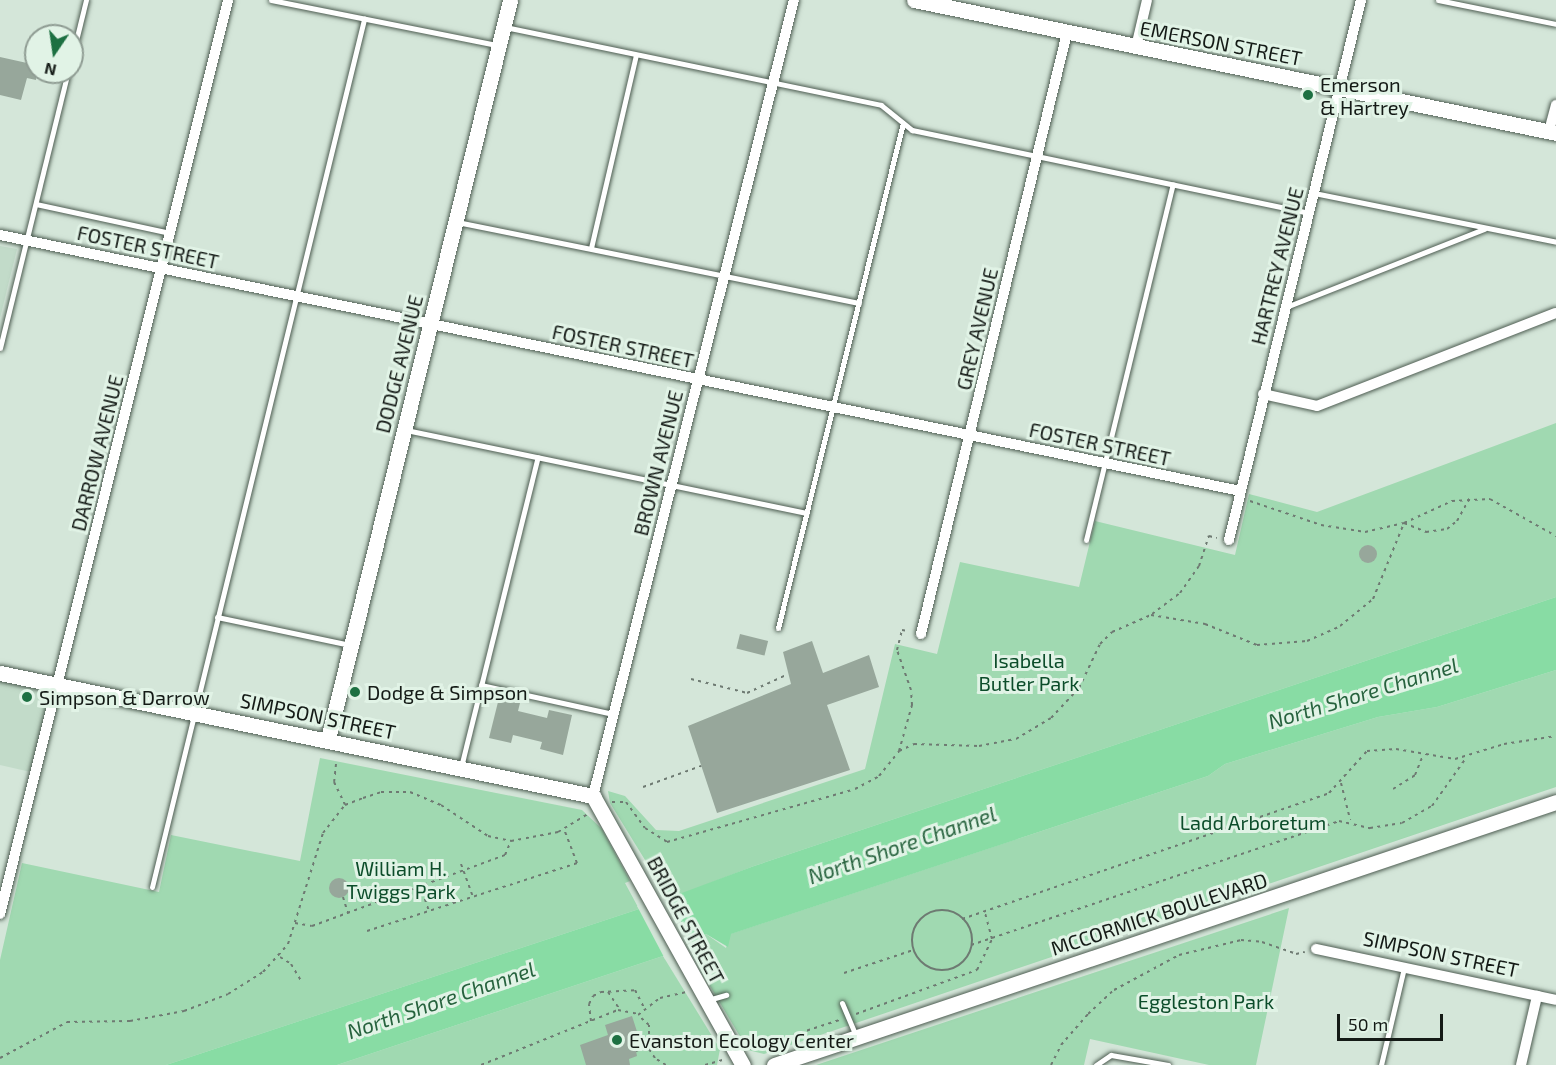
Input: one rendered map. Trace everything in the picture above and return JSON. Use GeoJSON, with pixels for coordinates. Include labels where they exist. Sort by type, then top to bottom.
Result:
{"type":"FeatureCollection","features":[{"type":"Feature","properties":{"kind":"street","name":"DARROW AVENUE"},"geometry":{"type":"LineString","coordinates":[[0,914],[228,0]]}},
{"type":"Feature","properties":{"kind":"street","name":"DODGE AVENUE"},"geometry":{"type":"LineString","coordinates":[[328,739],[510,0]]}},
{"type":"Feature","properties":{"kind":"street","name":"BROWN AVENUE"},"geometry":{"type":"LineString","coordinates":[[592,796],[795,0]]}},
{"type":"Feature","properties":{"kind":"street","name":"EMERSON STREET"},"geometry":{"type":"LineString","coordinates":[[914,0],[937,2],[1067,33],[1553,132]]}},
{"type":"Feature","properties":{"kind":"street"},"geometry":{"type":"LineString","coordinates":[[1136,47],[1148,0]]}},
{"type":"Feature","properties":{"kind":"street","name":"HARTREY AVENUE"},"geometry":{"type":"LineString","coordinates":[[1228,540],[1361,0]]}},
{"type":"Feature","properties":{"kind":"street","name":"GREY AVENUE"},"geometry":{"type":"LineString","coordinates":[[921,633],[1067,33]]}},
{"type":"Feature","properties":{"kind":"street"},"geometry":{"type":"LineString","coordinates":[[1553,132],[1556,105]]}},
{"type":"Feature","properties":{"kind":"street","name":"FOSTER STREET"},"geometry":{"type":"LineString","coordinates":[[0,236],[1240,491]]}},
{"type":"Feature","properties":{"kind":"street"},"geometry":{"type":"LineString","coordinates":[[1263,394],[1317,406],[1556,313]]}},
{"type":"Feature","properties":{"kind":"street","name":"SIMPSON STREET"},"geometry":{"type":"LineString","coordinates":[[0,673],[328,739],[592,796]]}},
{"type":"Feature","properties":{"kind":"street","name":"BRIDGE STREET"},"geometry":{"type":"LineString","coordinates":[[592,796],[743,1065]]}},
{"type":"Feature","properties":{"kind":"street","name":"MCCORMICK BOULEVARD"},"geometry":{"type":"LineString","coordinates":[[774,1065],[1556,802]]}},
{"type":"Feature","properties":{"kind":"street","name":"SIMPSON STREET"},"geometry":{"type":"LineString","coordinates":[[1316,949],[1556,1000]]}},
{"type":"Feature","properties":{"kind":"street"},"geometry":{"type":"LineString","coordinates":[[1521,1065],[1538,996]]}},
{"type":"Feature","properties":{"kind":"lane"},"geometry":{"type":"LineString","coordinates":[[80,24],[86,0]]}},
{"type":"Feature","properties":{"kind":"lane"},"geometry":{"type":"LineString","coordinates":[[271,0],[499,46]]}},
{"type":"Feature","properties":{"kind":"lane"},"geometry":{"type":"LineString","coordinates":[[1438,0],[1472,3],[1556,24]]}},
{"type":"Feature","properties":{"kind":"lane"},"geometry":{"type":"LineString","coordinates":[[152,887],[364,19]]}},
{"type":"Feature","properties":{"kind":"lane"},"geometry":{"type":"LineString","coordinates":[[504,27],[881,105],[912,130],[1309,213]]}},
{"type":"Feature","properties":{"kind":"lane"},"geometry":{"type":"LineString","coordinates":[[591,248],[636,55]]}},
{"type":"Feature","properties":{"kind":"lane"},"geometry":{"type":"LineString","coordinates":[[0,348],[65,84]]}},
{"type":"Feature","properties":{"kind":"lane"},"geometry":{"type":"LineString","coordinates":[[778,628],[903,123]]}},
{"type":"Feature","properties":{"kind":"lane"},"geometry":{"type":"LineString","coordinates":[[1086,540],[1173,184]]}},
{"type":"Feature","properties":{"kind":"lane"},"geometry":{"type":"LineString","coordinates":[[1314,194],[1556,242]]}},
{"type":"Feature","properties":{"kind":"lane"},"geometry":{"type":"LineString","coordinates":[[36,204],[170,233]]}},
{"type":"Feature","properties":{"kind":"lane"},"geometry":{"type":"LineString","coordinates":[[456,221],[859,303]]}},
{"type":"Feature","properties":{"kind":"lane"},"geometry":{"type":"LineString","coordinates":[[1285,307],[1485,228]]}},
{"type":"Feature","properties":{"kind":"lane"},"geometry":{"type":"LineString","coordinates":[[405,429],[807,513]]}},
{"type":"Feature","properties":{"kind":"lane"},"geometry":{"type":"LineString","coordinates":[[461,767],[538,457]]}},
{"type":"Feature","properties":{"kind":"lane"},"geometry":{"type":"LineString","coordinates":[[217,617],[351,645]]}},
{"type":"Feature","properties":{"kind":"lane"},"geometry":{"type":"LineString","coordinates":[[482,685],[613,714]]}},
{"type":"Feature","properties":{"kind":"lane"},"geometry":{"type":"LineString","coordinates":[[1381,1065],[1404,968]]}},
{"type":"Feature","properties":{"kind":"lane"},"geometry":{"type":"LineString","coordinates":[[706,1001],[726,994]]}},
{"type":"Feature","properties":{"kind":"lane"},"geometry":{"type":"LineString","coordinates":[[842,1003],[857,1037]]}},
{"type":"Feature","properties":{"kind":"lane"},"geometry":{"type":"LineString","coordinates":[[1096,1065],[1111,1055],[1168,1065]]}},
{"type":"Feature","properties":{"kind":"path"},"geometry":{"type":"LineString","coordinates":[[1240,491],[1248,500],[1321,525],[1365,532],[1404,523],[1452,501],[1470,498],[1507,506],[1556,536]]}},
{"type":"Feature","properties":{"kind":"path"},"geometry":{"type":"LineString","coordinates":[[1404,523],[1426,532],[1448,529],[1457,521],[1470,498]]}},
{"type":"Feature","properties":{"kind":"path"},"geometry":{"type":"LineString","coordinates":[[1151,615],[1205,624],[1257,645],[1307,641],[1340,626],[1373,599],[1404,523]]}},
{"type":"Feature","properties":{"kind":"path"},"geometry":{"type":"LineString","coordinates":[[899,751],[928,742],[980,746],[1016,739],[1051,718],[1079,688],[1100,645],[1113,632],[1151,615],[1170,603],[1191,579],[1209,536],[1228,540]]}},
{"type":"Feature","properties":{"kind":"path"},"geometry":{"type":"LineString","coordinates":[[613,802],[626,802],[645,828],[667,842],[855,789],[879,776],[899,751],[912,705],[911,690],[897,650],[902,630],[921,633]]}},
{"type":"Feature","properties":{"kind":"path"},"geometry":{"type":"LineString","coordinates":[[691,679],[747,693],[784,676]]}},
{"type":"Feature","properties":{"kind":"path"},"geometry":{"type":"LineString","coordinates":[[962,919],[1329,794],[1368,751],[1396,749],[1466,758],[1504,744],[1556,736]]}},
{"type":"Feature","properties":{"kind":"path"},"geometry":{"type":"LineString","coordinates":[[1393,789],[1415,775],[1423,754]]}},
{"type":"Feature","properties":{"kind":"path"},"geometry":{"type":"LineString","coordinates":[[971,945],[1339,821],[1386,827],[1419,815],[1442,795],[1466,758]]}},
{"type":"Feature","properties":{"kind":"path"},"geometry":{"type":"LineString","coordinates":[[336,764],[334,782],[345,805]]}},
{"type":"Feature","properties":{"kind":"path"},"geometry":{"type":"LineString","coordinates":[[643,787],[701,766]]}},
{"type":"Feature","properties":{"kind":"path"},"geometry":{"type":"LineString","coordinates":[[1341,783],[1351,821]]}},
{"type":"Feature","properties":{"kind":"path"},"geometry":{"type":"LineString","coordinates":[[0,1058],[67,1022],[130,1021],[212,1002],[263,972],[280,957],[295,923],[316,847],[332,818],[345,805],[381,792],[411,792],[441,804],[488,836],[511,841],[564,829],[586,815]]}},
{"type":"Feature","properties":{"kind":"path"},"geometry":{"type":"LineString","coordinates":[[368,931],[577,863],[564,829]]}},
{"type":"Feature","properties":{"kind":"path"},"geometry":{"type":"LineString","coordinates":[[295,923],[312,926],[506,855],[511,841]]}},
{"type":"Feature","properties":{"kind":"path"},"geometry":{"type":"LineString","coordinates":[[461,864],[473,897]]}},
{"type":"Feature","properties":{"kind":"path"},"geometry":{"type":"LineString","coordinates":[[428,875],[431,882]]}},
{"type":"Feature","properties":{"kind":"path"},"geometry":{"type":"LineString","coordinates":[[420,885],[429,911]]}},
{"type":"Feature","properties":{"kind":"path"},"geometry":{"type":"LineString","coordinates":[[343,897],[348,913]]}},
{"type":"Feature","properties":{"kind":"path"},"geometry":{"type":"LineString","coordinates":[[944,911],[962,919],[968,926],[971,945],[962,963],[944,970],[925,966],[913,950],[913,931],[925,915],[944,911]]}},
{"type":"Feature","properties":{"kind":"path"},"geometry":{"type":"LineString","coordinates":[[749,1050],[977,970],[992,939],[985,912]]}},
{"type":"Feature","properties":{"kind":"path"},"geometry":{"type":"LineString","coordinates":[[1051,1065],[1061,1045],[1114,990],[1179,955],[1241,940],[1262,942],[1296,954],[1316,949]]}},
{"type":"Feature","properties":{"kind":"path"},"geometry":{"type":"LineString","coordinates":[[844,973],[913,950]]}},
{"type":"Feature","properties":{"kind":"path"},"geometry":{"type":"LineString","coordinates":[[280,957],[291,964],[302,982]]}},
{"type":"Feature","properties":{"kind":"path"},"geometry":{"type":"LineString","coordinates":[[591,1021],[589,1004],[593,996],[608,992],[635,990],[644,1008]]}},
{"type":"Feature","properties":{"kind":"path"},"geometry":{"type":"LineString","coordinates":[[608,992],[620,1010]]}},
{"type":"Feature","properties":{"kind":"path"},"geometry":{"type":"LineString","coordinates":[[639,1014],[660,998],[685,992]]}},
{"type":"Feature","properties":{"kind":"path"},"geometry":{"type":"LineString","coordinates":[[481,1065],[620,1010],[639,1014],[649,1025],[649,1046],[655,1058],[666,1065]]}},
{"type":"Feature","properties":{"kind":"path"},"geometry":{"type":"LineString","coordinates":[[636,1051],[649,1046]]}},
{"type":"Feature","properties":{"kind":"path"},"geometry":{"type":"LineString","coordinates":[[705,1065],[720,1062]]}},
{"type":"Feature","properties":{"kind":"shaded area"},"geometry":{"type":"Polygon","coordinates":[[[0,246],[17,249],[0,318],[0,246]]]}},
{"type":"Feature","properties":{"kind":"shaded area"},"geometry":{"type":"Polygon","coordinates":[[[0,673],[57,685],[35,773],[0,765],[0,673]]]}},
{"type":"Feature","properties":{"kind":"green space","name":"Isabella Butler Park"},"geometry":{"type":"Polygon","coordinates":[[[1556,423],[1556,597],[754,866],[669,899],[610,803],[608,791],[625,796],[656,830],[679,831],[865,769],[895,644],[937,654],[960,562],[1079,587],[1095,521],[1235,555],[1249,494],[1317,512],[1556,423]]]}},
{"type":"Feature","properties":{"kind":"green space","name":"Ladd Arboretum"},"geometry":{"type":"Polygon","coordinates":[[[1556,670],[1556,787],[764,1054],[748,1050],[701,971],[706,969],[691,940],[706,934],[726,948],[730,934],[1208,776],[1225,764],[1378,717],[1437,707],[1556,670]]]}},
{"type":"Feature","properties":{"kind":"green space","name":"William H. Twiggs Park"},"geometry":{"type":"Polygon","coordinates":[[[320,758],[582,810],[602,829],[630,881],[625,883],[639,909],[166,1065],[0,1065],[0,960],[22,863],[159,892],[171,835],[300,861],[320,758]]]}},
{"type":"Feature","properties":{"kind":"green space","name":"Eggleston Park"},"geometry":{"type":"Polygon","coordinates":[[[1289,908],[1256,1065],[1209,1065],[1090,1039],[1084,1065],[816,1065],[1289,908]]]}},
{"type":"Feature","properties":{"kind":"green space"},"geometry":{"type":"Polygon","coordinates":[[[663,956],[720,1049],[717,1065],[337,1065],[663,956]]]}},
{"type":"Feature","properties":{"kind":"water","name":"North Shore Channel"},"geometry":{"type":"Polygon","coordinates":[[[1556,597],[1556,670],[1437,707],[1378,717],[1225,764],[1208,776],[731,934],[728,947],[706,934],[663,956],[337,1065],[166,1065],[639,909],[754,866],[1556,597]]]}},
{"type":"Feature","properties":{"kind":"pier"},"geometry":{"type":"Polygon","coordinates":[[[668,896],[692,942],[665,959],[637,906],[668,896]]]}},
{"type":"Feature","properties":{"kind":"building"},"geometry":{"type":"Polygon","coordinates":[[[0,57],[24,62],[25,84],[21,100],[0,95],[0,57]]]}},
{"type":"Feature","properties":{"kind":"building"},"geometry":{"type":"Polygon","coordinates":[[[1364,545],[1372,545],[1377,550],[1375,561],[1364,563],[1359,558],[1359,550],[1364,545]]]}},
{"type":"Feature","properties":{"kind":"building"},"geometry":{"type":"Polygon","coordinates":[[[740,634],[768,641],[765,656],[736,649],[740,634]]]}},
{"type":"Feature","properties":{"kind":"building"},"geometry":{"type":"Polygon","coordinates":[[[812,641],[823,673],[869,655],[879,687],[827,705],[850,770],[717,813],[688,726],[791,684],[783,652],[812,641]]]}},
{"type":"Feature","properties":{"kind":"building"},"geometry":{"type":"Polygon","coordinates":[[[499,698],[520,703],[518,711],[547,718],[549,710],[572,715],[563,755],[540,749],[542,742],[513,735],[511,743],[489,738],[499,698]]]}},
{"type":"Feature","properties":{"kind":"building"},"geometry":{"type":"Polygon","coordinates":[[[339,878],[346,881],[349,888],[346,895],[339,898],[332,895],[329,888],[332,881],[339,878]]]}},
{"type":"Feature","properties":{"kind":"building","name":"Evanston Ecology Center"},"geometry":{"type":"Polygon","coordinates":[[[632,1016],[641,1044],[635,1046],[637,1056],[629,1059],[630,1065],[586,1065],[580,1045],[608,1035],[605,1025],[632,1016]]]}},
{"type":"Feature","properties":{"kind":"place","name":"Emerson & Hartrey"},"geometry":{"type":"Point","coordinates":[1308,95]}},
{"type":"Feature","properties":{"kind":"place","name":"Dodge & Simpson"},"geometry":{"type":"Point","coordinates":[355,692]}},
{"type":"Feature","properties":{"kind":"place","name":"Simpson & Darrow"},"geometry":{"type":"Point","coordinates":[27,697]}},
{"type":"Feature","properties":{"kind":"place","name":"Evanston Ecology Center"},"geometry":{"type":"Point","coordinates":[617,1040]}}]}
